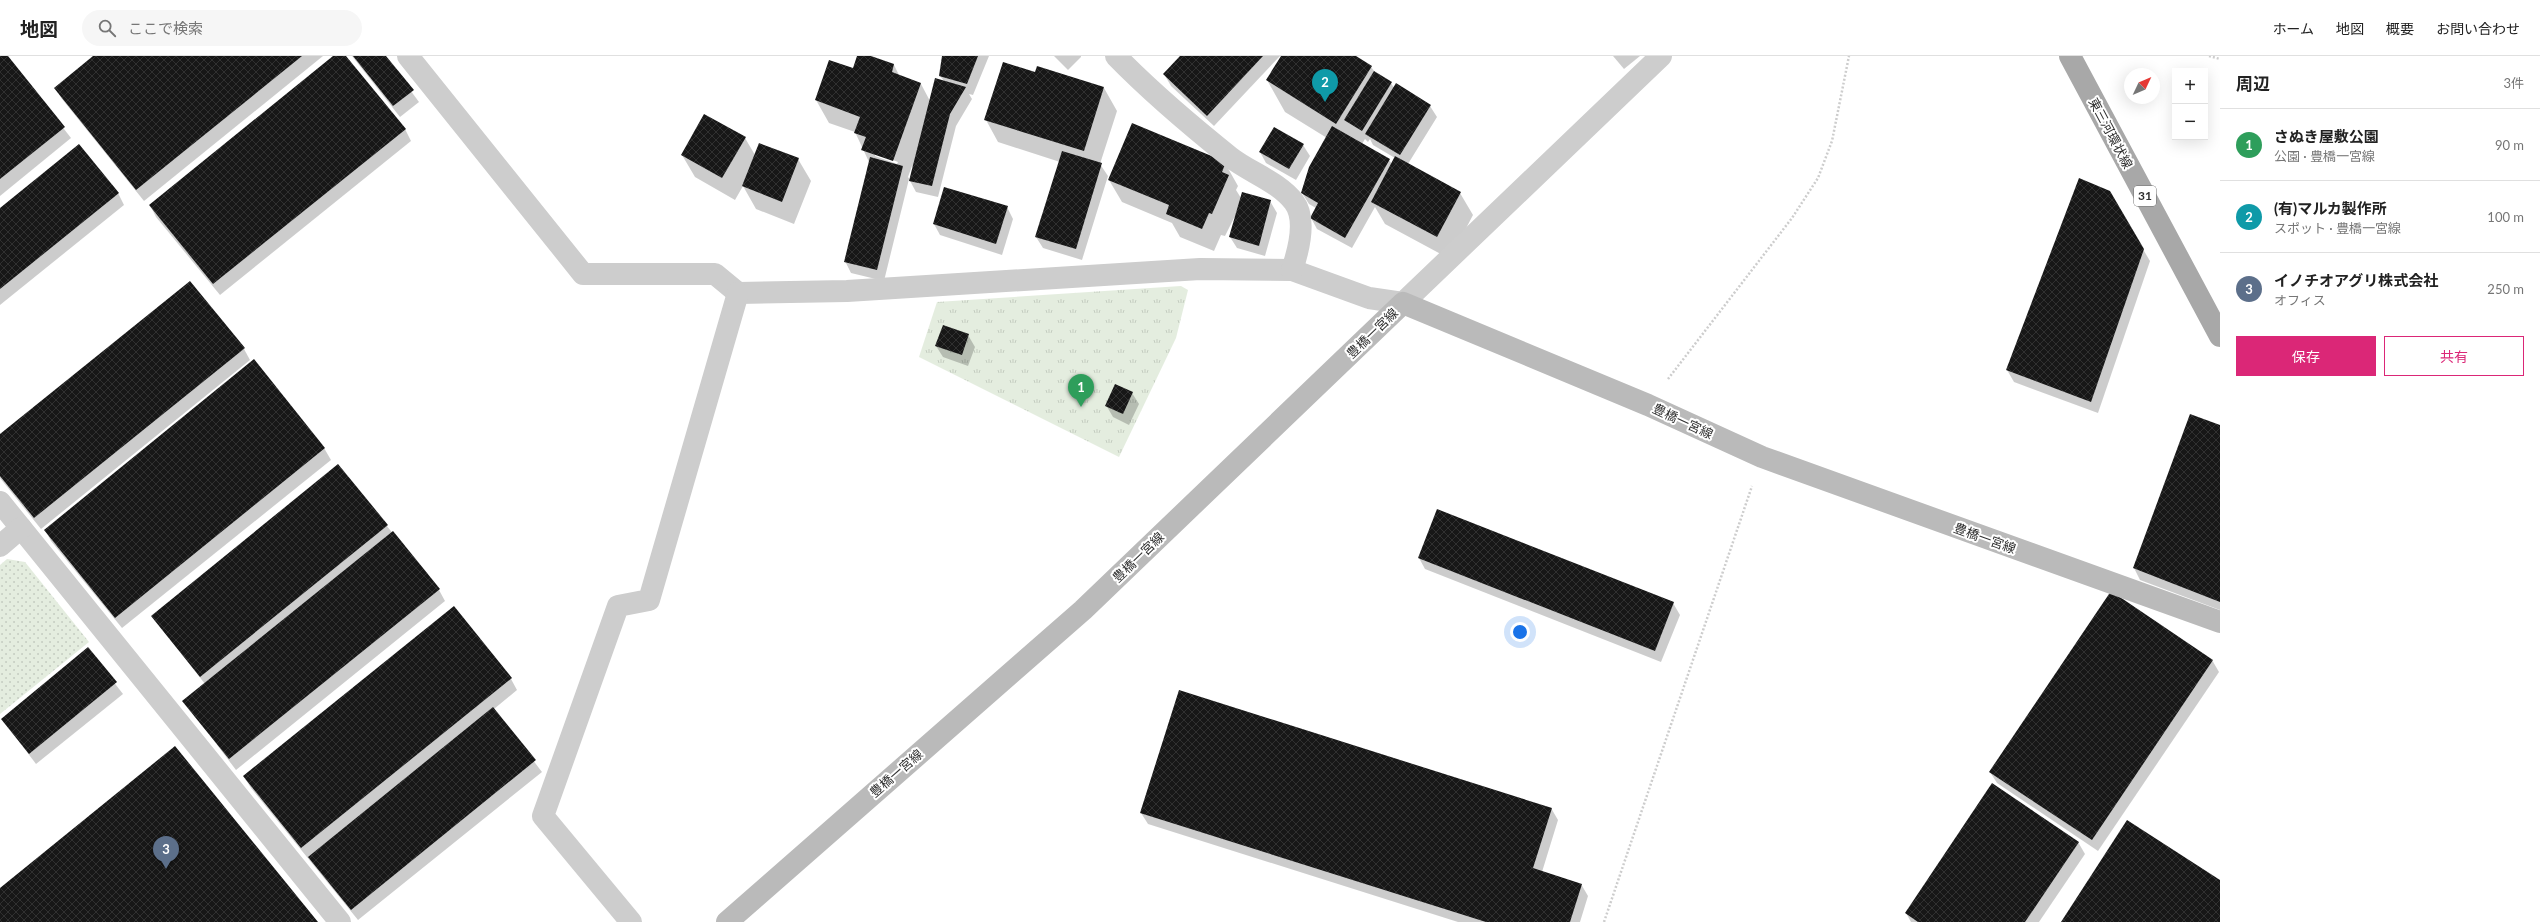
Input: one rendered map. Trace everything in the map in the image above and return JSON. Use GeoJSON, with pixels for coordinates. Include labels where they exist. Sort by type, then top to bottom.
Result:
{"type":"FeatureCollection","features":[{"type":"Feature","properties":{"kind":"main road","name":"東三河環状線"},"geometry":{"type":"LineString","coordinates":[[2070,56],[2220,336]]}},
{"type":"Feature","properties":{"kind":"main road","name":"豊橋一宮線"},"geometry":{"type":"LineString","coordinates":[[727,922],[1083,610],[1404,303],[1648,405],[1762,457],[2220,622]]}},
{"type":"Feature","properties":{"kind":"street"},"geometry":{"type":"LineString","coordinates":[[408,56],[583,274],[715,274],[738,293],[847,291],[1200,269],[1292,270],[1369,298],[1404,303],[1661,56]]}},
{"type":"Feature","properties":{"kind":"street"},"geometry":{"type":"LineString","coordinates":[[1116,56],[1231,158],[1278,188],[1295,202],[1300,219],[1298,251],[1292,270]]}},
{"type":"Feature","properties":{"kind":"street"},"geometry":{"type":"LineString","coordinates":[[631,922],[543,816],[618,606],[649,600],[738,293]]}},
{"type":"Feature","properties":{"kind":"street"},"geometry":{"type":"LineString","coordinates":[[0,502],[340,922]]}},
{"type":"Feature","properties":{"kind":"street"},"geometry":{"type":"LineString","coordinates":[[0,546],[22,528]]}},
{"type":"Feature","properties":{"kind":"path"},"geometry":{"type":"LineString","coordinates":[[1648,405],[1792,218],[1818,178],[1832,141],[1849,56]]}},
{"type":"Feature","properties":{"kind":"path"},"geometry":{"type":"LineString","coordinates":[[2209,56],[2220,58]]}},
{"type":"Feature","properties":{"kind":"path"},"geometry":{"type":"LineString","coordinates":[[1604,922],[1762,457]]}},
{"type":"Feature","properties":{"kind":"green space"},"geometry":{"type":"Polygon","coordinates":[[[1181,286],[1188,290],[1176,338],[1119,457],[919,357],[937,302],[1181,286]]]}},
{"type":"Feature","properties":{"kind":"green space"},"geometry":{"type":"Polygon","coordinates":[[[7,559],[25,562],[89,642],[0,714],[0,565],[7,559]]]}},
{"type":"Feature","properties":{"kind":"building"},"geometry":{"type":"Polygon","coordinates":[[[0,56],[8,56],[65,127],[0,179],[0,56]]]}},
{"type":"Feature","properties":{"kind":"building"},"geometry":{"type":"Polygon","coordinates":[[[93,56],[302,56],[136,190],[54,88],[93,56]]]}},
{"type":"Feature","properties":{"kind":"building"},"geometry":{"type":"Polygon","coordinates":[[[333,56],[346,56],[406,129],[213,284],[149,205],[333,56]]]}},
{"type":"Feature","properties":{"kind":"building"},"geometry":{"type":"Polygon","coordinates":[[[353,56],[386,56],[414,90],[393,106],[353,56]]]}},
{"type":"Feature","properties":{"kind":"building"},"geometry":{"type":"Polygon","coordinates":[[[857,56],[871,56],[894,64],[892,72],[921,83],[893,161],[861,150],[866,137],[854,133],[860,117],[815,100],[829,60],[853,68],[857,56]]]}},
{"type":"Feature","properties":{"kind":"building"},"geometry":{"type":"Polygon","coordinates":[[[942,56],[978,56],[967,84],[939,76],[942,56]]]}},
{"type":"Feature","properties":{"kind":"building"},"geometry":{"type":"Polygon","coordinates":[[[1180,56],[1263,56],[1207,116],[1163,74],[1180,56]]]}},
{"type":"Feature","properties":{"kind":"building"},"geometry":{"type":"Polygon","coordinates":[[[1281,56],[1356,56],[1372,66],[1336,124],[1266,80],[1281,56]]]}},
{"type":"Feature","properties":{"kind":"building"},"geometry":{"type":"Polygon","coordinates":[[[1003,62],[1035,72],[1037,66],[1104,87],[1084,151],[984,120],[1003,62]]]}},
{"type":"Feature","properties":{"kind":"building"},"geometry":{"type":"Polygon","coordinates":[[[1374,71],[1392,82],[1362,131],[1344,120],[1374,71]]]}},
{"type":"Feature","properties":{"kind":"building"},"geometry":{"type":"Polygon","coordinates":[[[935,78],[966,87],[950,114],[932,186],[909,181],[935,78]]]}},
{"type":"Feature","properties":{"kind":"building"},"geometry":{"type":"Polygon","coordinates":[[[1396,83],[1431,105],[1400,155],[1365,134],[1396,83]]]}},
{"type":"Feature","properties":{"kind":"building"},"geometry":{"type":"Polygon","coordinates":[[[704,114],[746,137],[722,178],[681,155],[704,114]]]}},
{"type":"Feature","properties":{"kind":"building"},"geometry":{"type":"Polygon","coordinates":[[[1132,123],[1226,162],[1222,172],[1229,175],[1212,214],[1209,213],[1202,229],[1166,214],[1169,205],[1108,180],[1132,123]]]}},
{"type":"Feature","properties":{"kind":"building"},"geometry":{"type":"Polygon","coordinates":[[[1332,126],[1390,159],[1345,238],[1310,218],[1318,203],[1301,193],[1309,167],[1332,126]]]}},
{"type":"Feature","properties":{"kind":"building"},"geometry":{"type":"Polygon","coordinates":[[[1274,127],[1304,144],[1289,169],[1259,152],[1274,127]]]}},
{"type":"Feature","properties":{"kind":"building"},"geometry":{"type":"Polygon","coordinates":[[[759,143],[799,158],[782,202],[742,186],[759,143]]]}},
{"type":"Feature","properties":{"kind":"building"},"geometry":{"type":"Polygon","coordinates":[[[79,144],[119,193],[0,289],[0,208],[79,144]]]}},
{"type":"Feature","properties":{"kind":"building"},"geometry":{"type":"Polygon","coordinates":[[[1062,151],[1102,163],[1076,249],[1035,237],[1062,151]]]}},
{"type":"Feature","properties":{"kind":"building"},"geometry":{"type":"Polygon","coordinates":[[[1395,156],[1461,192],[1437,237],[1371,202],[1395,156]]]}},
{"type":"Feature","properties":{"kind":"building"},"geometry":{"type":"Polygon","coordinates":[[[870,157],[903,166],[877,270],[844,262],[870,157]]]}},
{"type":"Feature","properties":{"kind":"building"},"geometry":{"type":"Polygon","coordinates":[[[2079,178],[2110,191],[2144,249],[2091,402],[2006,370],[2079,178]]]}},
{"type":"Feature","properties":{"kind":"building"},"geometry":{"type":"Polygon","coordinates":[[[944,187],[1008,206],[996,244],[933,224],[944,187]]]}},
{"type":"Feature","properties":{"kind":"building"},"geometry":{"type":"Polygon","coordinates":[[[1242,192],[1271,200],[1259,246],[1229,237],[1242,192]]]}},
{"type":"Feature","properties":{"kind":"building"},"geometry":{"type":"Polygon","coordinates":[[[190,281],[245,348],[34,518],[0,476],[0,434],[190,281]]]}},
{"type":"Feature","properties":{"kind":"building"},"geometry":{"type":"Polygon","coordinates":[[[943,325],[969,334],[962,355],[935,346],[943,325]]]}},
{"type":"Feature","properties":{"kind":"building"},"geometry":{"type":"Polygon","coordinates":[[[254,359],[325,448],[115,618],[44,530],[254,359]]]}},
{"type":"Feature","properties":{"kind":"building"},"geometry":{"type":"Polygon","coordinates":[[[1115,384],[1133,392],[1123,414],[1105,406],[1115,384]]]}},
{"type":"Feature","properties":{"kind":"building"},"geometry":{"type":"Polygon","coordinates":[[[2190,414],[2220,425],[2220,602],[2133,568],[2190,414]]]}},
{"type":"Feature","properties":{"kind":"building"},"geometry":{"type":"Polygon","coordinates":[[[338,464],[388,525],[200,677],[151,616],[338,464]]]}},
{"type":"Feature","properties":{"kind":"building"},"geometry":{"type":"Polygon","coordinates":[[[1437,509],[1674,602],[1655,651],[1418,558],[1437,509]]]}},
{"type":"Feature","properties":{"kind":"building"},"geometry":{"type":"Polygon","coordinates":[[[393,531],[440,589],[229,759],[182,701],[393,531]]]}},
{"type":"Feature","properties":{"kind":"building"},"geometry":{"type":"Polygon","coordinates":[[[2111,591],[2213,660],[2092,840],[1989,772],[2111,591]]]}},
{"type":"Feature","properties":{"kind":"building"},"geometry":{"type":"Polygon","coordinates":[[[454,606],[512,678],[301,848],[243,776],[454,606]]]}},
{"type":"Feature","properties":{"kind":"building"},"geometry":{"type":"Polygon","coordinates":[[[88,647],[117,682],[29,754],[1,719],[88,647]]]}},
{"type":"Feature","properties":{"kind":"building"},"geometry":{"type":"Polygon","coordinates":[[[1179,690],[1552,808],[1533,868],[1582,884],[1570,922],[1486,922],[1140,813],[1179,690]]]}},
{"type":"Feature","properties":{"kind":"building"},"geometry":{"type":"Polygon","coordinates":[[[493,707],[536,760],[351,910],[308,857],[493,707]]]}},
{"type":"Feature","properties":{"kind":"building"},"geometry":{"type":"Polygon","coordinates":[[[175,746],[318,922],[0,922],[0,888],[175,746]]]}},
{"type":"Feature","properties":{"kind":"building"},"geometry":{"type":"Polygon","coordinates":[[[1992,783],[2079,842],[2025,922],[1918,922],[1905,913],[1992,783]]]}},
{"type":"Feature","properties":{"kind":"building"},"geometry":{"type":"Polygon","coordinates":[[[2127,820],[2220,880],[2220,922],[2061,922],[2127,820]]]}},
{"type":"Feature","properties":{"kind":"place","name":"(有)マルカ製作所"},"geometry":{"type":"Point","coordinates":[1325,102]}},
{"type":"Feature","properties":{"kind":"place","name":"さぬき屋敷公園"},"geometry":{"type":"Point","coordinates":[1081,407]}},
{"type":"Feature","properties":{"kind":"place","name":"イノチオアグリ株式会社"},"geometry":{"type":"Point","coordinates":[166,869]}}]}
